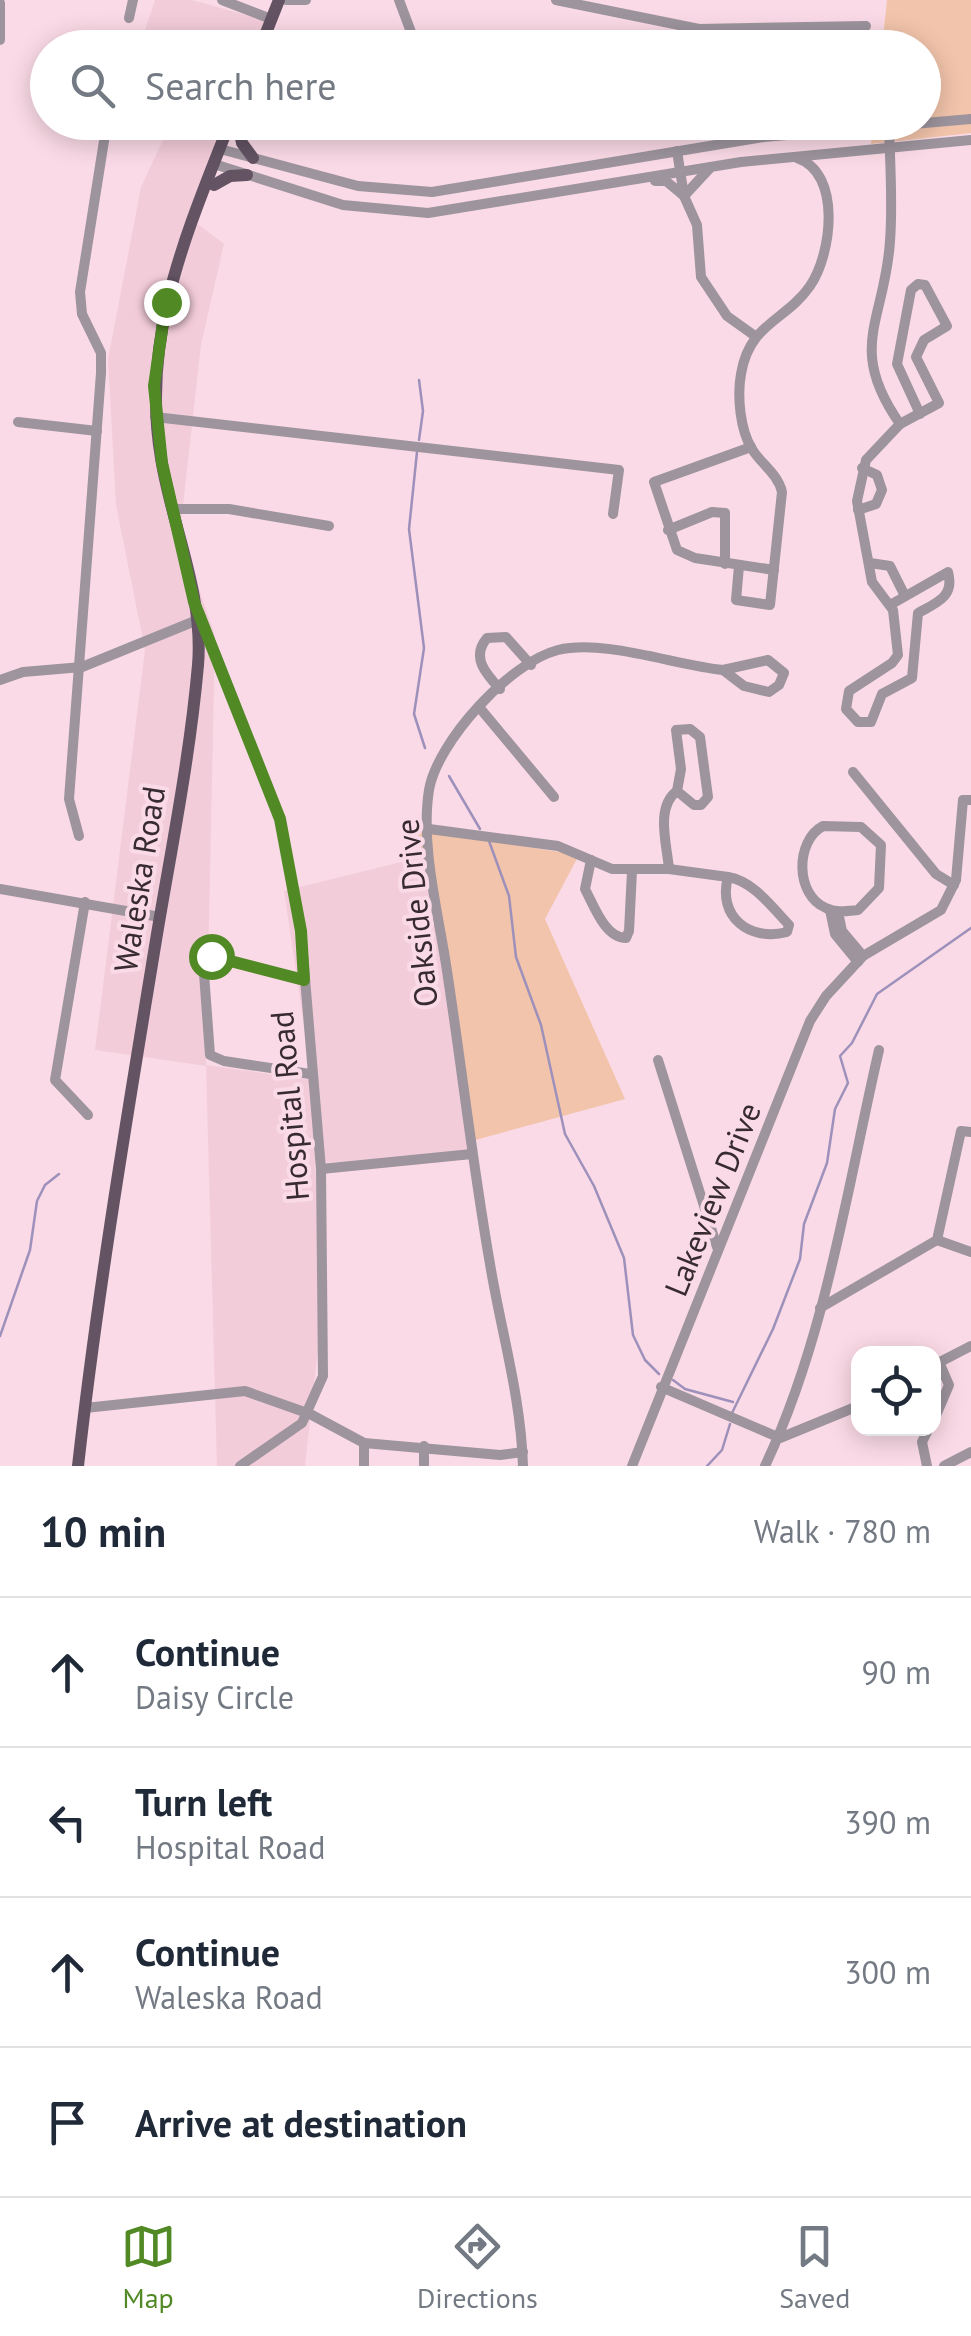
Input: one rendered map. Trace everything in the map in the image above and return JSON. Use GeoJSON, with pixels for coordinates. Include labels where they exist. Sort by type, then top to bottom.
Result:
{"type":"FeatureCollection","features":[{"type":"Feature","properties":{"kind":"main road"},"geometry":{"type":"LineString","coordinates":[[264,30],[265,16],[282,1]]}},
{"type":"Feature","properties":{"kind":"main road"},"geometry":{"type":"LineString","coordinates":[[270,30],[282,1]]}},
{"type":"Feature","properties":{"kind":"main road"},"geometry":{"type":"LineString","coordinates":[[218,165],[226,140]]}},
{"type":"Feature","properties":{"kind":"main road"},"geometry":{"type":"LineString","coordinates":[[223,150],[229,140]]}},
{"type":"Feature","properties":{"kind":"main road"},"geometry":{"type":"LineString","coordinates":[[241,140],[252,158]]}},
{"type":"Feature","properties":{"kind":"main road","name":"Waleska Road"},"geometry":{"type":"LineString","coordinates":[[166,302],[214,185],[218,165]]}},
{"type":"Feature","properties":{"kind":"main road","name":"Waleska Road"},"geometry":{"type":"LineString","coordinates":[[78,1466],[198,660],[194,602],[155,417],[154,366],[166,302],[218,165]]}},
{"type":"Feature","properties":{"kind":"main road"},"geometry":{"type":"LineString","coordinates":[[214,185],[230,176],[247,175]]}},
{"type":"Feature","properties":{"kind":"street"},"geometry":{"type":"LineString","coordinates":[[129,18],[133,0]]}},
{"type":"Feature","properties":{"kind":"street"},"geometry":{"type":"LineString","coordinates":[[222,0],[265,16]]}},
{"type":"Feature","properties":{"kind":"street"},"geometry":{"type":"LineString","coordinates":[[282,1],[306,0]]}},
{"type":"Feature","properties":{"kind":"street"},"geometry":{"type":"LineString","coordinates":[[400,0],[411,30]]}},
{"type":"Feature","properties":{"kind":"street"},"geometry":{"type":"LineString","coordinates":[[556,0],[699,29],[866,26]]}},
{"type":"Feature","properties":{"kind":"street"},"geometry":{"type":"LineString","coordinates":[[0,3],[0,40]]}},
{"type":"Feature","properties":{"kind":"street"},"geometry":{"type":"LineString","coordinates":[[941,122],[971,119]]}},
{"type":"Feature","properties":{"kind":"street"},"geometry":{"type":"LineString","coordinates":[[78,836],[69,799],[82,667],[102,353],[82,314],[80,292],[104,140]]}},
{"type":"Feature","properties":{"kind":"street"},"geometry":{"type":"LineString","coordinates":[[223,150],[358,186],[419,192],[677,150],[765,140]]}},
{"type":"Feature","properties":{"kind":"street"},"geometry":{"type":"LineString","coordinates":[[890,140],[891,238],[872,337],[872,362],[876,390],[900,424]]}},
{"type":"Feature","properties":{"kind":"street"},"geometry":{"type":"LineString","coordinates":[[218,165],[343,205],[396,212],[452,211],[713,166],[971,140]]}},
{"type":"Feature","properties":{"kind":"street"},"geometry":{"type":"LineString","coordinates":[[677,150],[684,196],[697,225],[701,277],[727,316],[755,336]]}},
{"type":"Feature","properties":{"kind":"street"},"geometry":{"type":"LineString","coordinates":[[739,566],[735,596],[740,603],[770,605],[782,486],[751,448],[740,390],[741,372],[755,336],[803,296],[817,274],[827,220],[824,189],[816,169],[791,156]]}},
{"type":"Feature","properties":{"kind":"street"},"geometry":{"type":"LineString","coordinates":[[684,196],[694,181],[713,166]]}},
{"type":"Feature","properties":{"kind":"street"},"geometry":{"type":"LineString","coordinates":[[604,184],[666,181],[684,196]]}},
{"type":"Feature","properties":{"kind":"street"},"geometry":{"type":"LineString","coordinates":[[890,604],[948,572],[950,584],[945,597],[918,613],[912,678],[882,694],[871,722],[858,722],[846,709],[849,691],[892,664],[898,655],[890,604],[872,582],[858,510],[862,468],[876,444],[900,424],[920,414],[940,403],[916,357],[924,340],[947,326],[926,285],[918,284],[909,299],[897,364],[920,414]]}},
{"type":"Feature","properties":{"kind":"street"},"geometry":{"type":"LineString","coordinates":[[155,417],[619,470],[613,514]]}},
{"type":"Feature","properties":{"kind":"street"},"geometry":{"type":"LineString","coordinates":[[18,422],[97,432]]}},
{"type":"Feature","properties":{"kind":"street"},"geometry":{"type":"LineString","coordinates":[[751,448],[654,482],[677,550],[724,564],[774,570]]}},
{"type":"Feature","properties":{"kind":"street"},"geometry":{"type":"LineString","coordinates":[[858,510],[873,507],[882,490],[877,475],[862,468]]}},
{"type":"Feature","properties":{"kind":"street"},"geometry":{"type":"LineString","coordinates":[[172,509],[229,509],[329,526]]}},
{"type":"Feature","properties":{"kind":"street"},"geometry":{"type":"LineString","coordinates":[[668,530],[712,512],[725,513],[728,518],[724,564]]}},
{"type":"Feature","properties":{"kind":"street"},"geometry":{"type":"LineString","coordinates":[[870,563],[890,566],[904,594]]}},
{"type":"Feature","properties":{"kind":"street","name":"Hospital Road"},"geometry":{"type":"LineString","coordinates":[[194,602],[272,788],[301,931],[320,1168],[323,1376],[310,1414]]}},
{"type":"Feature","properties":{"kind":"street"},"geometry":{"type":"LineString","coordinates":[[0,680],[23,672],[82,667],[195,621]]}},
{"type":"Feature","properties":{"kind":"street"},"geometry":{"type":"LineString","coordinates":[[500,688],[480,661],[480,648],[487,638],[506,637],[530,665]]}},
{"type":"Feature","properties":{"kind":"street","name":"Oakside Drive"},"geometry":{"type":"LineString","coordinates":[[524,1466],[472,1154],[429,829],[428,793],[439,756],[459,726],[500,688],[554,651],[580,648],[723,670],[768,660],[784,672],[774,691],[761,692],[723,670]]}},
{"type":"Feature","properties":{"kind":"street"},"geometry":{"type":"LineString","coordinates":[[479,707],[554,797]]}},
{"type":"Feature","properties":{"kind":"street"},"geometry":{"type":"LineString","coordinates":[[668,869],[664,810],[668,797],[677,791],[680,769],[676,730],[690,729],[700,737],[708,797],[694,806],[677,791]]}},
{"type":"Feature","properties":{"kind":"street"},"geometry":{"type":"LineString","coordinates":[[852,772],[936,874],[954,885],[967,800]]}},
{"type":"Feature","properties":{"kind":"street"},"geometry":{"type":"LineString","coordinates":[[823,826],[861,828],[881,845],[879,888],[858,910],[834,911],[815,902],[805,885],[806,846],[814,831],[823,826]]}},
{"type":"Feature","properties":{"kind":"street"},"geometry":{"type":"LineString","coordinates":[[429,829],[456,829],[558,846],[632,871],[668,869],[728,877],[740,879],[789,924],[788,932],[744,931],[736,924],[725,887],[728,877]]}},
{"type":"Feature","properties":{"kind":"street"},"geometry":{"type":"LineString","coordinates":[[591,860],[585,890],[610,933],[618,938],[626,938],[630,931],[632,871]]}},
{"type":"Feature","properties":{"kind":"street","name":"Lakeview Drive"},"geometry":{"type":"LineString","coordinates":[[632,1466],[810,1021],[826,996],[861,959],[941,910],[954,885]]}},
{"type":"Feature","properties":{"kind":"street"},"geometry":{"type":"LineString","coordinates":[[0,890],[160,917]]}},
{"type":"Feature","properties":{"kind":"street"},"geometry":{"type":"LineString","coordinates":[[84,902],[55,1080],[88,1115]]}},
{"type":"Feature","properties":{"kind":"street"},"geometry":{"type":"LineString","coordinates":[[834,911],[835,934],[861,959]]}},
{"type":"Feature","properties":{"kind":"street"},"geometry":{"type":"LineString","coordinates":[[304,980],[211,956],[203,960],[210,1054],[224,1061],[310,1074]]}},
{"type":"Feature","properties":{"kind":"street"},"geometry":{"type":"LineString","coordinates":[[766,1466],[780,1438],[820,1308],[878,1050]]}},
{"type":"Feature","properties":{"kind":"street"},"geometry":{"type":"LineString","coordinates":[[658,1060],[717,1248]]}},
{"type":"Feature","properties":{"kind":"street"},"geometry":{"type":"LineString","coordinates":[[820,1308],[937,1240],[961,1131],[971,1132]]}},
{"type":"Feature","properties":{"kind":"street"},"geometry":{"type":"LineString","coordinates":[[320,1168],[472,1154]]}},
{"type":"Feature","properties":{"kind":"street"},"geometry":{"type":"LineString","coordinates":[[937,1240],[971,1252]]}},
{"type":"Feature","properties":{"kind":"street"},"geometry":{"type":"LineString","coordinates":[[941,1361],[971,1346]]}},
{"type":"Feature","properties":{"kind":"street"},"geometry":{"type":"LineString","coordinates":[[941,1371],[949,1384],[941,1403]]}},
{"type":"Feature","properties":{"kind":"street"},"geometry":{"type":"LineString","coordinates":[[661,1387],[780,1438],[851,1409]]}},
{"type":"Feature","properties":{"kind":"street"},"geometry":{"type":"LineString","coordinates":[[85,1408],[233,1390],[260,1395],[310,1414],[364,1443],[500,1455],[523,1452]]}},
{"type":"Feature","properties":{"kind":"street"},"geometry":{"type":"LineString","coordinates":[[240,1466],[285,1437],[310,1414]]}},
{"type":"Feature","properties":{"kind":"street"},"geometry":{"type":"LineString","coordinates":[[925,1436],[922,1442],[927,1466]]}},
{"type":"Feature","properties":{"kind":"street"},"geometry":{"type":"LineString","coordinates":[[364,1443],[364,1466]]}},
{"type":"Feature","properties":{"kind":"street"},"geometry":{"type":"LineString","coordinates":[[424,1446],[424,1466]]}},
{"type":"Feature","properties":{"kind":"street"},"geometry":{"type":"LineString","coordinates":[[944,1466],[971,1452]]}},
{"type":"Feature","properties":{"kind":"street"},"geometry":{"type":"LineString","coordinates":[[500,1455],[514,1466]]}},
{"type":"Feature","properties":{"kind":"shaded area"},"geometry":{"type":"Polygon","coordinates":[[[155,0],[192,0],[264,20],[261,30],[145,30],[155,0]]]}},
{"type":"Feature","properties":{"kind":"shaded area"},"geometry":{"type":"Polygon","coordinates":[[[887,0],[971,0],[971,133],[941,136],[941,30],[884,30],[887,0]]]}},
{"type":"Feature","properties":{"kind":"shaded area"},"geometry":{"type":"Polygon","coordinates":[[[163,140],[222,140],[194,221],[224,244],[201,345],[180,532],[215,636],[206,1065],[312,1080],[284,891],[425,856],[475,1157],[315,1163],[324,1295],[305,1466],[217,1466],[206,1066],[95,1050],[145,650],[116,505],[108,359],[141,187],[163,140]]]}},
{"type":"Feature","properties":{"kind":"shaded area"},"geometry":{"type":"Polygon","coordinates":[[[871,140],[907,140],[871,144],[871,140]]]}},
{"type":"Feature","properties":{"kind":"shaded area"},"geometry":{"type":"Polygon","coordinates":[[[413,829],[579,855],[545,919],[625,1099],[472,1141],[425,856],[413,829]]]}},
{"type":"Feature","properties":{"kind":"waterway"},"geometry":{"type":"LineString","coordinates":[[419,380],[423,411],[419,440]]}},
{"type":"Feature","properties":{"kind":"waterway"},"geometry":{"type":"LineString","coordinates":[[417,452],[409,529],[424,648],[414,714],[425,748]]}},
{"type":"Feature","properties":{"kind":"waterway"},"geometry":{"type":"LineString","coordinates":[[449,776],[480,829]]}},
{"type":"Feature","properties":{"kind":"waterway"},"geometry":{"type":"LineString","coordinates":[[489,841],[509,896],[516,957],[541,1025],[565,1134],[594,1186],[624,1258],[633,1335],[645,1360],[659,1374]]}},
{"type":"Feature","properties":{"kind":"waterway"},"geometry":{"type":"LineString","coordinates":[[732,1413],[773,1329],[800,1259],[804,1224],[827,1163],[835,1109],[848,1083],[840,1056],[852,1043],[877,994],[971,928]]}},
{"type":"Feature","properties":{"kind":"waterway"},"geometry":{"type":"LineString","coordinates":[[0,1336],[30,1250],[37,1201],[45,1185],[59,1174]]}},
{"type":"Feature","properties":{"kind":"waterway"},"geometry":{"type":"LineString","coordinates":[[673,1380],[685,1389],[733,1402]]}},
{"type":"Feature","properties":{"kind":"waterway"},"geometry":{"type":"LineString","coordinates":[[707,1466],[722,1450],[730,1424]]}},
{"type":"Feature","properties":{"kind":"route"},"geometry":{"type":"LineString","coordinates":[[166,302],[156,348],[154,386],[162,463],[178,535],[186,552],[194,602],[272,788],[301,931],[304,980],[211,956]]}}]}
